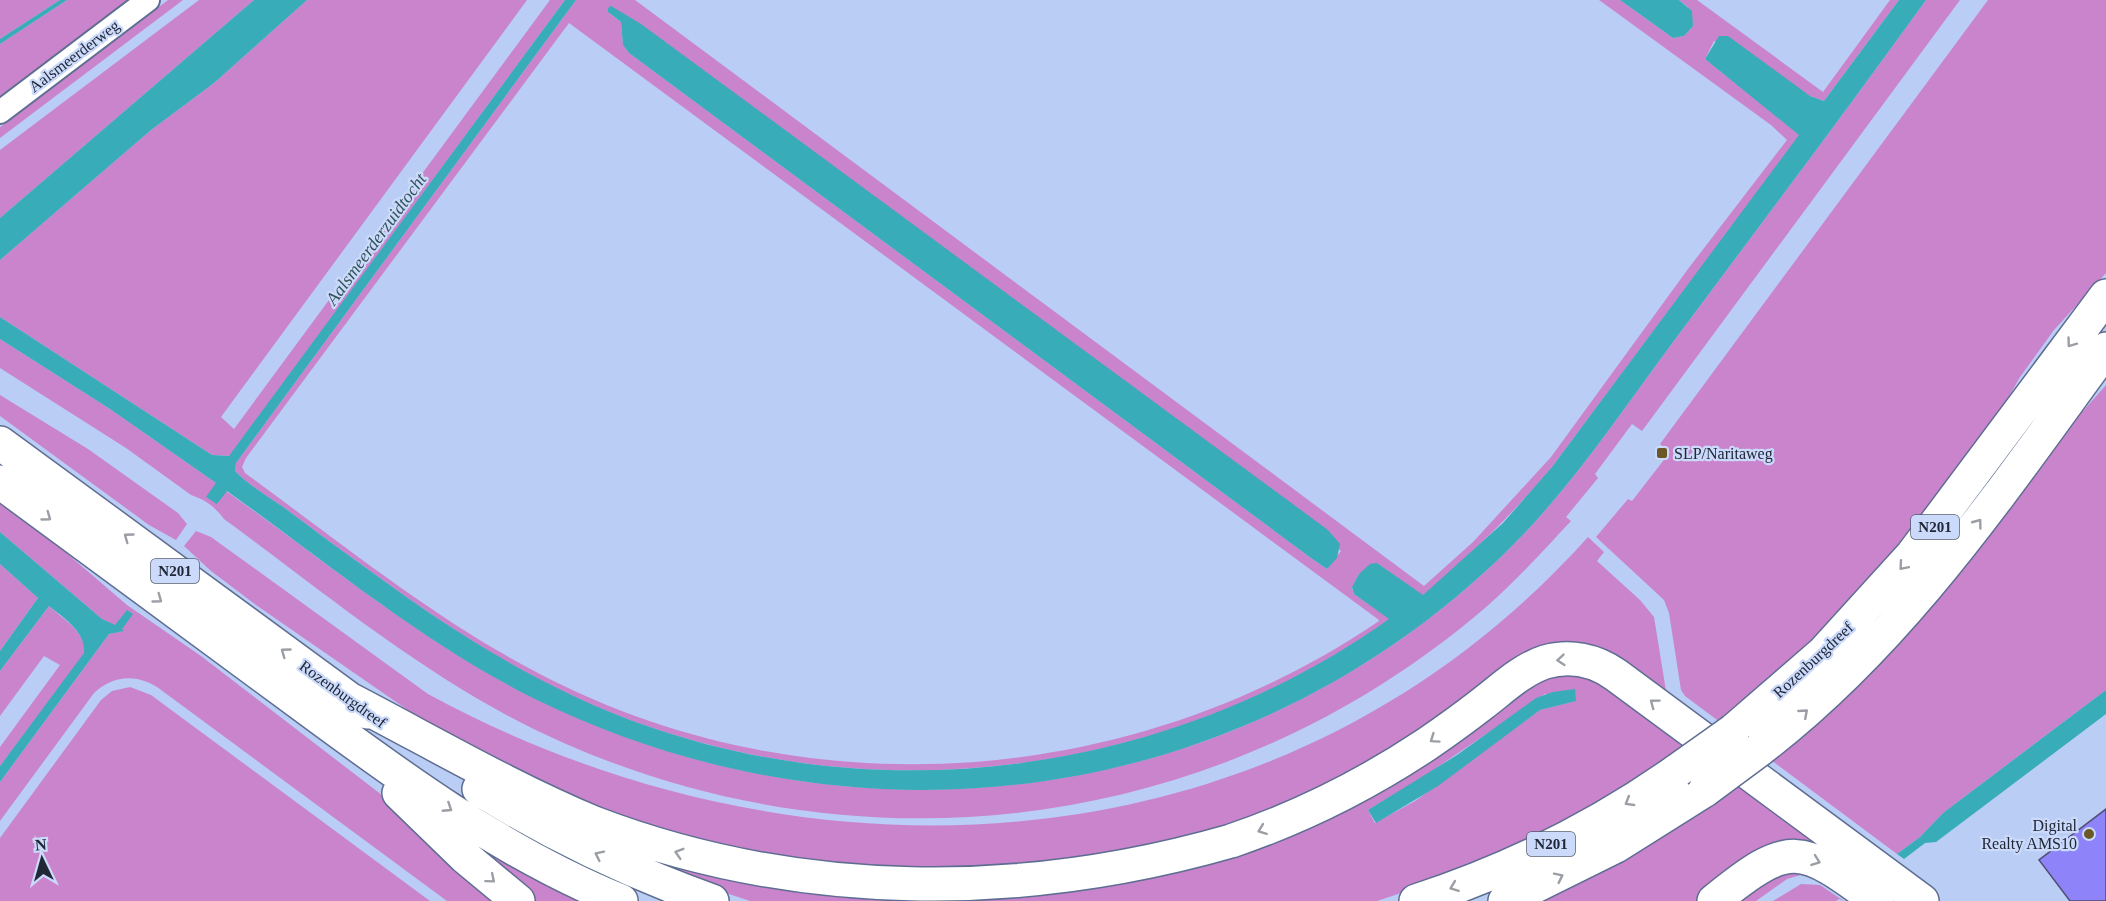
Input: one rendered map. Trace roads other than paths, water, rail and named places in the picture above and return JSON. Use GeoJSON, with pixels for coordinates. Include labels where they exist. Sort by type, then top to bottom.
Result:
{"type":"FeatureCollection","features":[{"type":"Feature","properties":{"kind":"highway","name":"Rozenburgdreef"},"geometry":{"type":"LineString","coordinates":[[1416,901],[1492,872],[1564,838],[1678,770],[1733,731],[1823,653],[1913,554],[2106,296]]}},
{"type":"Feature","properties":{"kind":"highway","name":"Rozenburgdreef"},"geometry":{"type":"LineString","coordinates":[[1505,901],[1616,846],[1705,790],[1759,750],[1849,672],[1923,593],[2106,350]]}},
{"type":"Feature","properties":{"kind":"highway","name":"Rozenburgdreef"},"geometry":{"type":"LineString","coordinates":[[0,443],[455,775],[512,810],[606,859],[712,901]]}},
{"type":"Feature","properties":{"kind":"highway","name":"Rozenburgdreef"},"geometry":{"type":"LineString","coordinates":[[0,482],[331,726],[492,836],[563,874],[621,901]]}},
{"type":"Feature","properties":{"kind":"highway","name":"N201"},"geometry":{"type":"LineString","coordinates":[[350,699],[523,790],[592,822],[655,845],[734,867],[800,881],[871,889],[943,891],[1028,887],[1089,878],[1144,867],[1221,845],[1293,817],[1374,776],[1429,743],[1517,677],[1541,663],[1566,659],[1583,660],[1598,664],[1616,675],[1922,901]]}},
{"type":"Feature","properties":{"kind":"highway","name":"N201"},"geometry":{"type":"LineString","coordinates":[[331,726],[465,857],[518,901]]}},
{"type":"Feature","properties":{"kind":"highway"},"geometry":{"type":"LineString","coordinates":[[1714,901],[1760,865],[1780,858],[1797,857],[1830,867],[1874,898]]}},
{"type":"Feature","properties":{"kind":"street","name":"Aalsmeerderweg"},"geometry":{"type":"LineString","coordinates":[[0,112],[148,0]]}},
{"type":"Feature","properties":{"kind":"place","name":"SLP/Naritaweg"},"geometry":{"type":"Point","coordinates":[1662,453]}},
{"type":"Feature","properties":{"kind":"place","name":"Digital Realty AMS10"},"geometry":{"type":"Point","coordinates":[2089,834]}},
{"type":"Feature","properties":{"kind":"water label","name":"Aalsmeerderzuidtocht"},"geometry":{"type":"Point","coordinates":[376,239]}}]}
